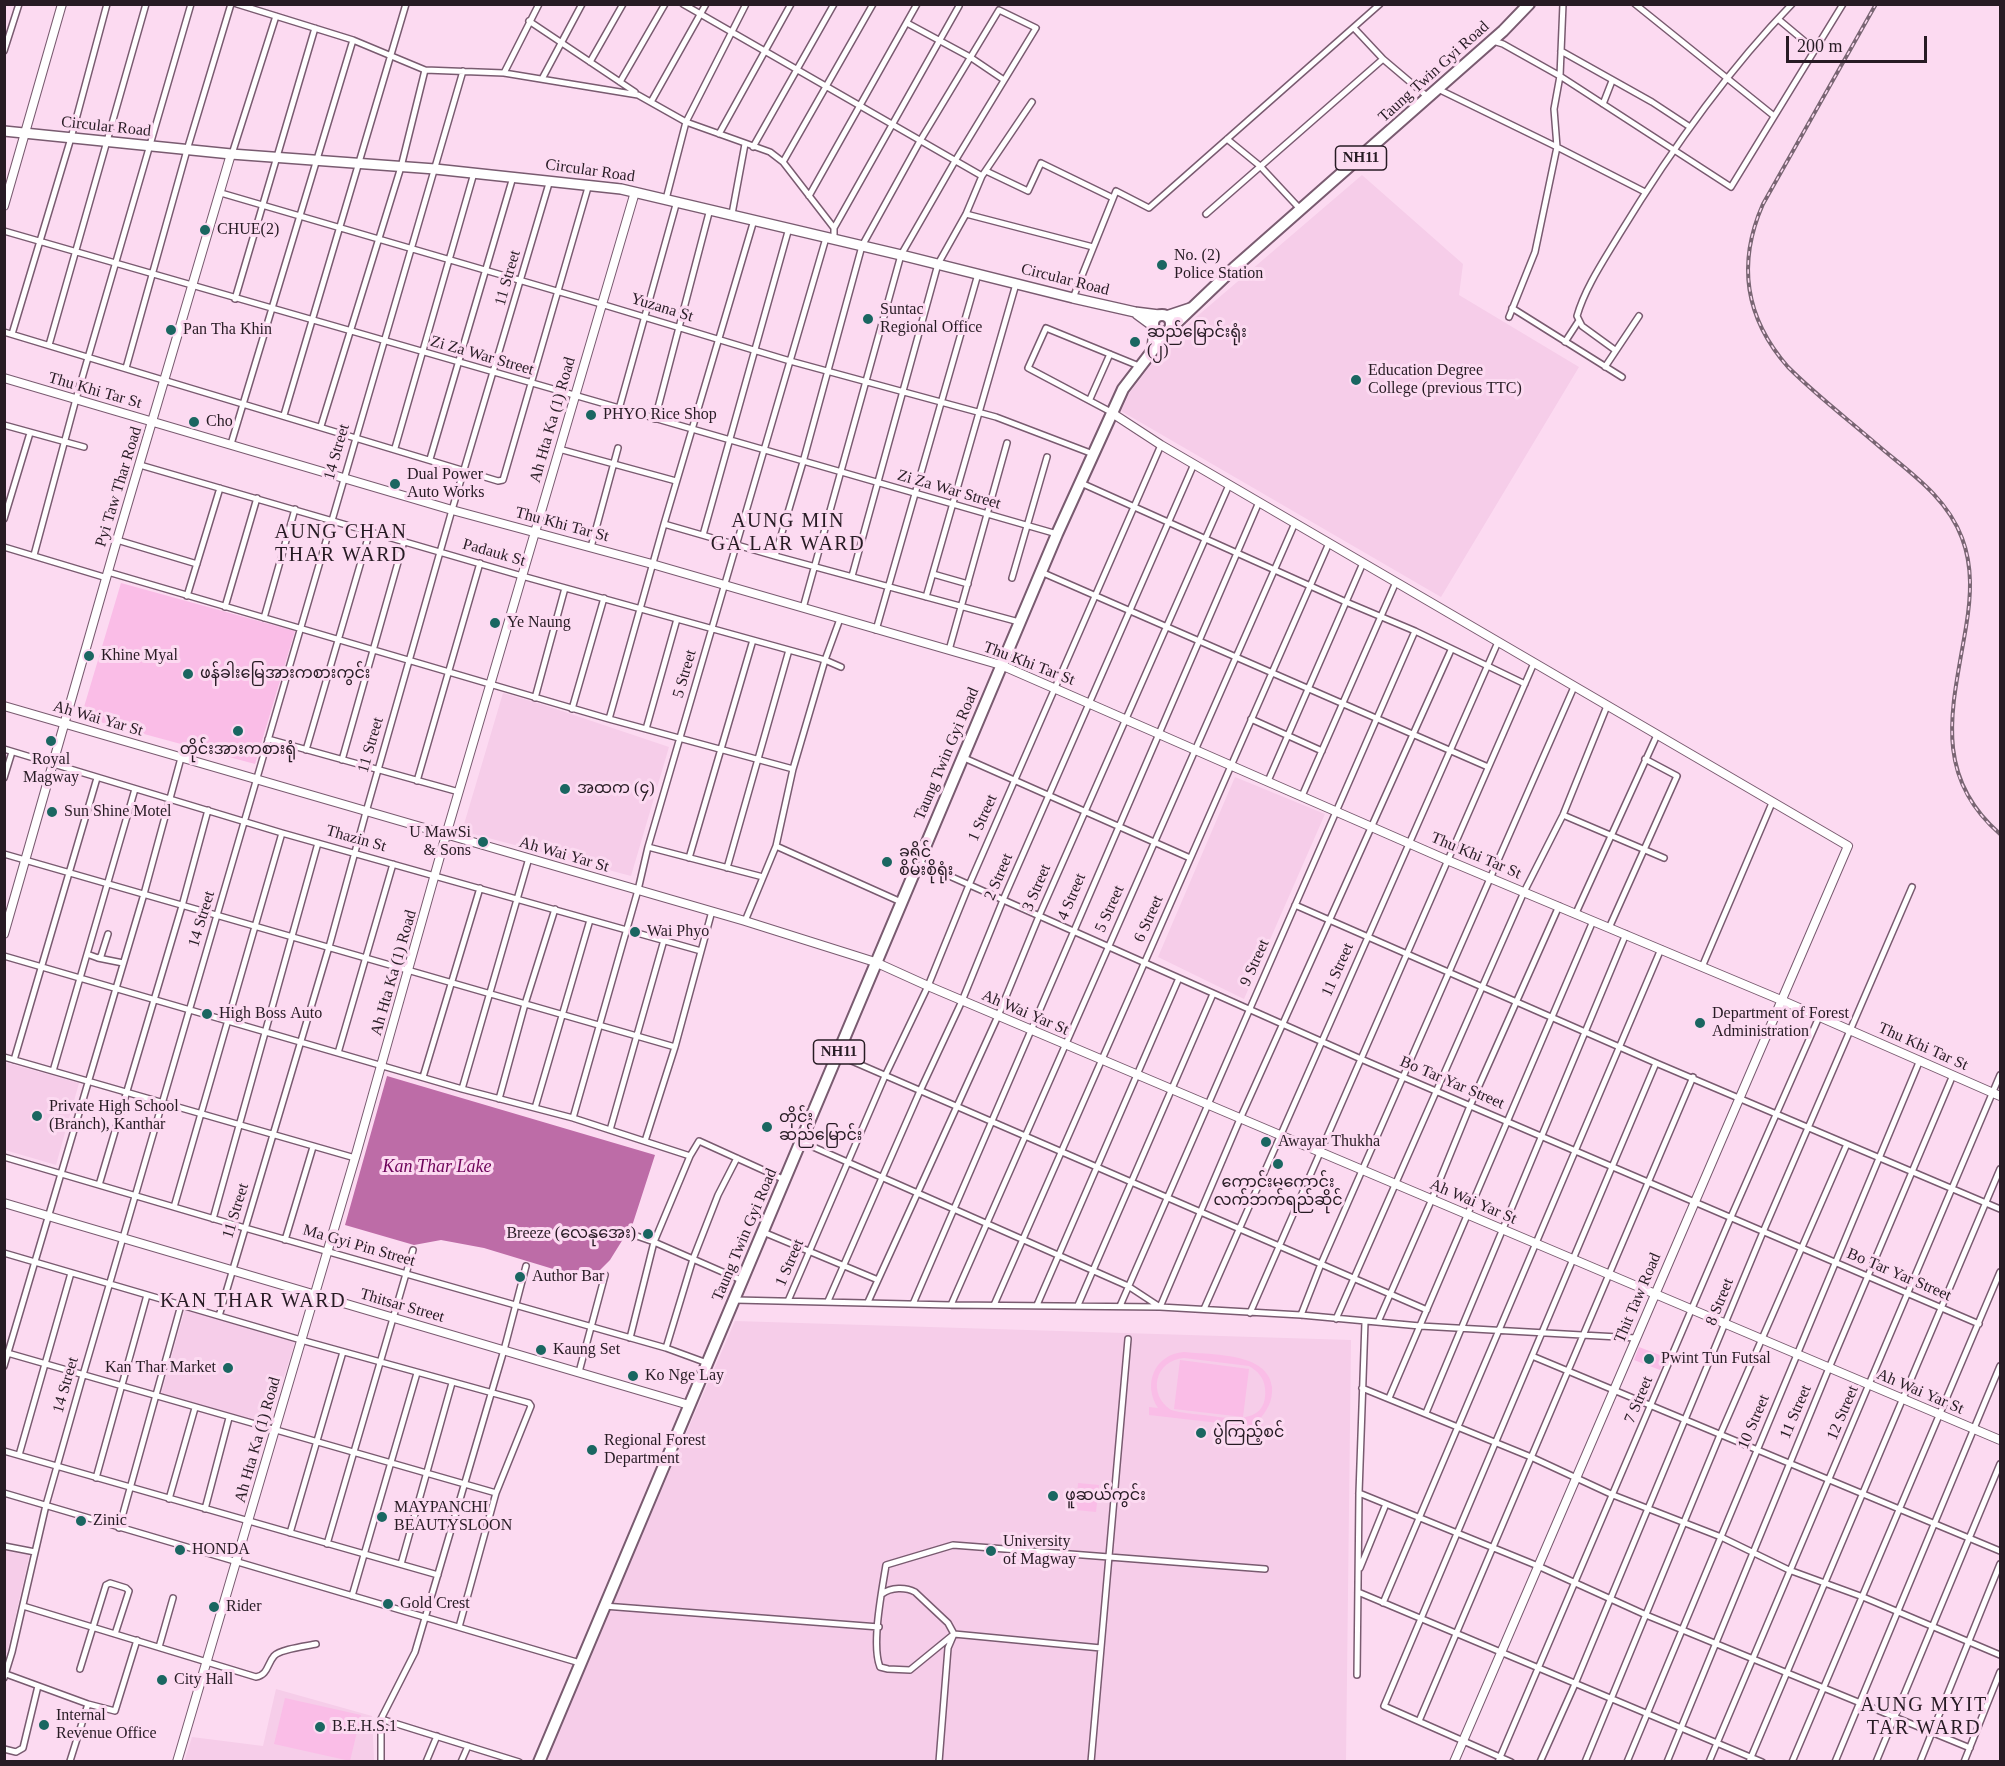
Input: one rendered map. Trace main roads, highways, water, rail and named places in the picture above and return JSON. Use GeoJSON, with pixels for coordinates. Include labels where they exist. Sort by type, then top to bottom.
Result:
{"type":"FeatureCollection","features":[{"type":"Feature","properties":{"kind":"highway","name":"Taung Twin Gyi Road"},"geometry":{"type":"LineString","coordinates":[[539,1761],[1019,622],[1123,389],[1152,349],[1190,308],[1429,98],[1530,4]]}},
{"type":"Feature","properties":{"kind":"highway"},"geometry":{"type":"LineString","coordinates":[[1162,316],[1170,319],[1168,331],[1162,334],[1153,328],[1153,321],[1162,316]]}},
{"type":"Feature","properties":{"kind":"main road","name":"Circular Road"},"geometry":{"type":"LineString","coordinates":[[4,131],[149,147],[317,159],[589,184],[677,201],[1135,312],[1162,316],[1190,308]]}},
{"type":"Feature","properties":{"kind":"main road"},"geometry":{"type":"LineString","coordinates":[[1135,312],[1153,328],[1152,349]]}},
{"type":"Feature","properties":{"kind":"water","name":"Kan Thar Lake"},"geometry":{"type":"Polygon","coordinates":[[[387,1076],[655,1155],[633,1223],[610,1260],[599,1271],[573,1275],[484,1248],[441,1240],[414,1245],[345,1225],[387,1076]]]}},
{"type":"Feature","properties":{"kind":"railway"},"geometry":{"type":"LineString","coordinates":[[1876,4],[1763,204],[1750,247],[1748,269],[1750,289],[1754,309],[1762,329],[1788,367],[1928,488],[1947,511],[1962,538],[1968,560],[1970,593],[1953,711],[1952,738],[1955,763],[1964,787],[1978,811],[2000,834]]}},
{"type":"Feature","properties":{"kind":"place","name":"CHUE(2)"},"geometry":{"type":"Point","coordinates":[205,230]}},
{"type":"Feature","properties":{"kind":"place","name":"No. (2) Police Station"},"geometry":{"type":"Point","coordinates":[1162,265]}},
{"type":"Feature","properties":{"kind":"place","name":"Suntac Regional Office"},"geometry":{"type":"Point","coordinates":[868,319]}},
{"type":"Feature","properties":{"kind":"place","name":"Pan Tha Khin"},"geometry":{"type":"Point","coordinates":[171,330]}},
{"type":"Feature","properties":{"kind":"place","name":"ဆည်မြောင်းရုံး (၂)"},"geometry":{"type":"Point","coordinates":[1135,342]}},
{"type":"Feature","properties":{"kind":"place","name":"Education Degree College (previous TTC)"},"geometry":{"type":"Point","coordinates":[1356,380]}},
{"type":"Feature","properties":{"kind":"place","name":"PHYO Rice Shop"},"geometry":{"type":"Point","coordinates":[591,415]}},
{"type":"Feature","properties":{"kind":"place","name":"Cho"},"geometry":{"type":"Point","coordinates":[194,422]}},
{"type":"Feature","properties":{"kind":"place","name":"Dual Power Auto Works"},"geometry":{"type":"Point","coordinates":[395,484]}},
{"type":"Feature","properties":{"kind":"place","name":"Ye Naung"},"geometry":{"type":"Point","coordinates":[495,623]}},
{"type":"Feature","properties":{"kind":"place","name":"Khine Myal"},"geometry":{"type":"Point","coordinates":[89,656]}},
{"type":"Feature","properties":{"kind":"place","name":"ဖန်ခါးမြေအားကစားကွင်း"},"geometry":{"type":"Point","coordinates":[188,674]}},
{"type":"Feature","properties":{"kind":"place","name":"တိုင်းအားကစားရုံ"},"geometry":{"type":"Point","coordinates":[238,731]}},
{"type":"Feature","properties":{"kind":"place","name":"Royal Magway"},"geometry":{"type":"Point","coordinates":[51,741]}},
{"type":"Feature","properties":{"kind":"place","name":"အထက (၄)"},"geometry":{"type":"Point","coordinates":[565,789]}},
{"type":"Feature","properties":{"kind":"place","name":"Sun Shine Motel"},"geometry":{"type":"Point","coordinates":[52,812]}},
{"type":"Feature","properties":{"kind":"place","name":"U MawSi & Sons"},"geometry":{"type":"Point","coordinates":[483,842]}},
{"type":"Feature","properties":{"kind":"place","name":"ခရိုင် စိမ်းစိုရုံး"},"geometry":{"type":"Point","coordinates":[887,862]}},
{"type":"Feature","properties":{"kind":"place","name":"Wai Phyo"},"geometry":{"type":"Point","coordinates":[635,932]}},
{"type":"Feature","properties":{"kind":"place","name":"High Boss Auto"},"geometry":{"type":"Point","coordinates":[207,1014]}},
{"type":"Feature","properties":{"kind":"place","name":"Department of Forest Administration"},"geometry":{"type":"Point","coordinates":[1700,1023]}},
{"type":"Feature","properties":{"kind":"place","name":"Private High School (Branch), Kanthar"},"geometry":{"type":"Point","coordinates":[37,1116]}},
{"type":"Feature","properties":{"kind":"place","name":"တိုင်း ဆည်မြောင်း"},"geometry":{"type":"Point","coordinates":[767,1127]}},
{"type":"Feature","properties":{"kind":"place","name":"Awayar Thukha"},"geometry":{"type":"Point","coordinates":[1266,1142]}},
{"type":"Feature","properties":{"kind":"place","name":"ကောင်းမှကောင်း လက်ဘက်ရည်ဆိုင်"},"geometry":{"type":"Point","coordinates":[1278,1164]}},
{"type":"Feature","properties":{"kind":"place","name":"Breeze (လေနုအေး)"},"geometry":{"type":"Point","coordinates":[648,1234]}},
{"type":"Feature","properties":{"kind":"place","name":"Author Bar"},"geometry":{"type":"Point","coordinates":[520,1277]}},
{"type":"Feature","properties":{"kind":"place","name":"Kaung Set"},"geometry":{"type":"Point","coordinates":[541,1350]}},
{"type":"Feature","properties":{"kind":"place","name":"Pwint Tun Futsal"},"geometry":{"type":"Point","coordinates":[1649,1359]}},
{"type":"Feature","properties":{"kind":"place","name":"Kan Thar Market"},"geometry":{"type":"Point","coordinates":[228,1368]}},
{"type":"Feature","properties":{"kind":"place","name":"Ko Nge Lay"},"geometry":{"type":"Point","coordinates":[633,1376]}},
{"type":"Feature","properties":{"kind":"place","name":"ပွဲကြည့်စင်"},"geometry":{"type":"Point","coordinates":[1201,1433]}},
{"type":"Feature","properties":{"kind":"place","name":"Regional Forest Department"},"geometry":{"type":"Point","coordinates":[592,1450]}},
{"type":"Feature","properties":{"kind":"place","name":"ဖူဆယ်ကွင်း"},"geometry":{"type":"Point","coordinates":[1053,1496]}},
{"type":"Feature","properties":{"kind":"place","name":"MAYPANCHI BEAUTYSLOON"},"geometry":{"type":"Point","coordinates":[382,1517]}},
{"type":"Feature","properties":{"kind":"place","name":"Zinic"},"geometry":{"type":"Point","coordinates":[81,1521]}},
{"type":"Feature","properties":{"kind":"place","name":"HONDA"},"geometry":{"type":"Point","coordinates":[180,1550]}},
{"type":"Feature","properties":{"kind":"place","name":"University of Magway"},"geometry":{"type":"Point","coordinates":[991,1551]}},
{"type":"Feature","properties":{"kind":"place","name":"Gold Crest"},"geometry":{"type":"Point","coordinates":[388,1604]}},
{"type":"Feature","properties":{"kind":"place","name":"Rider"},"geometry":{"type":"Point","coordinates":[214,1607]}},
{"type":"Feature","properties":{"kind":"place","name":"City Hall"},"geometry":{"type":"Point","coordinates":[162,1680]}},
{"type":"Feature","properties":{"kind":"place","name":"Internal Revenue Office"},"geometry":{"type":"Point","coordinates":[44,1725]}},
{"type":"Feature","properties":{"kind":"place","name":"B.E.H.S.1"},"geometry":{"type":"Point","coordinates":[320,1727]}},
{"type":"Feature","properties":{"kind":"district","name":"AUNG MIN GA LAR WARD"},"geometry":{"type":"Point","coordinates":[788,534]}},
{"type":"Feature","properties":{"kind":"district","name":"AUNG CHAN THAR WARD"},"geometry":{"type":"Point","coordinates":[341,544]}},
{"type":"Feature","properties":{"kind":"district","name":"KAN THAR WARD"},"geometry":{"type":"Point","coordinates":[253,1302]}},
{"type":"Feature","properties":{"kind":"district","name":"AUNG MYIT TAR WARD"},"geometry":{"type":"Point","coordinates":[1924,1718]}}]}
